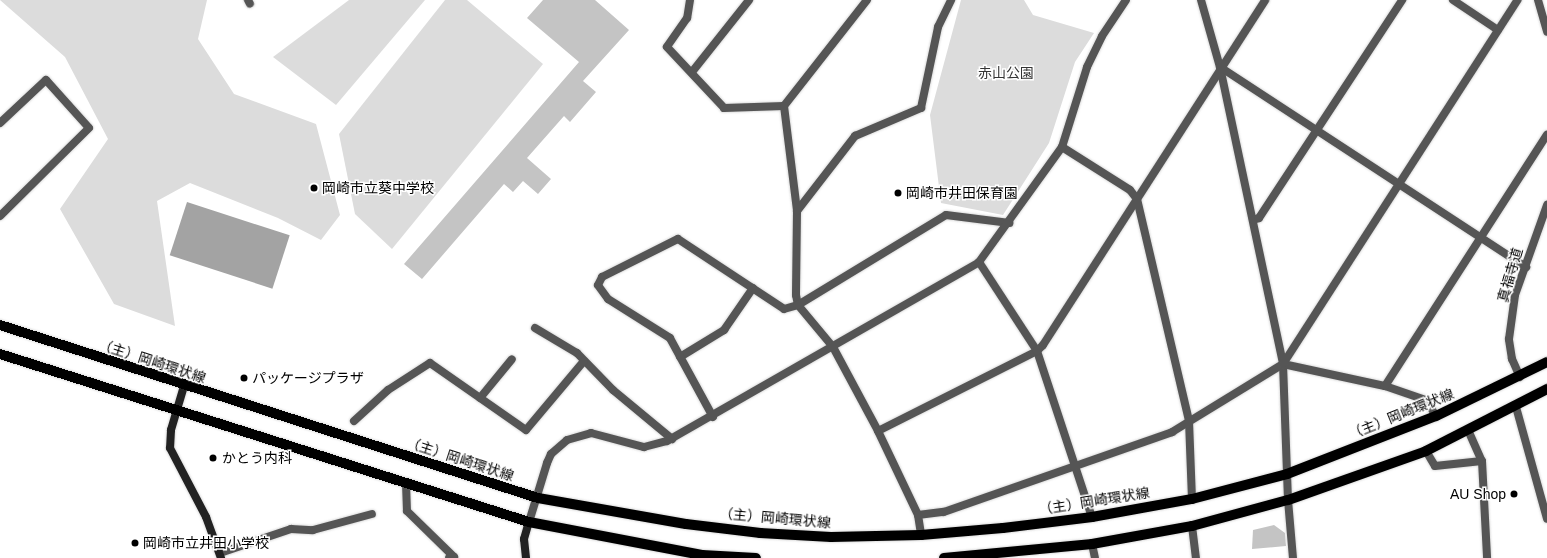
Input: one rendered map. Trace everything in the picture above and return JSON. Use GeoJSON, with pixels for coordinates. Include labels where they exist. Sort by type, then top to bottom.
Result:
{"type":"FeatureCollection","features":[{"type":"Feature","properties":{"kind":"main road","name":"（主）岡崎環状線"},"geometry":{"type":"LineString","coordinates":[[0,325],[184,386],[538,498],[686,524],[760,533],[831,537],[921,535],[1092,517],[1192,499],[1288,474],[1436,416],[1520,377],[1547,362]]}},
{"type":"Feature","properties":{"kind":"main road"},"geometry":{"type":"LineString","coordinates":[[0,354],[529,522],[702,555],[756,558]]}},
{"type":"Feature","properties":{"kind":"main road"},"geometry":{"type":"LineString","coordinates":[[944,558],[1092,544],[1192,526],[1288,500],[1426,451],[1547,389]]}},
{"type":"Feature","properties":{"kind":"street"},"geometry":{"type":"LineString","coordinates":[[690,0],[687,18],[667,47],[724,108],[784,106]]}},
{"type":"Feature","properties":{"kind":"street"},"geometry":{"type":"LineString","coordinates":[[692,72],[749,0]]}},
{"type":"Feature","properties":{"kind":"street"},"geometry":{"type":"LineString","coordinates":[[867,0],[784,106],[797,211],[796,267],[798,305],[833,347],[878,432],[918,515],[921,535]]}},
{"type":"Feature","properties":{"kind":"street"},"geometry":{"type":"LineString","coordinates":[[797,211],[855,136],[921,108],[938,27],[951,0]]}},
{"type":"Feature","properties":{"kind":"street"},"geometry":{"type":"LineString","coordinates":[[526,558],[524,539],[551,454],[567,440],[591,432],[644,447],[672,439],[979,262],[1009,223],[1062,147],[1087,67],[1102,36],[1126,0]]}},
{"type":"Feature","properties":{"kind":"street"},"geometry":{"type":"LineString","coordinates":[[1201,0],[1220,67],[1283,364],[1288,500],[1293,558]]}},
{"type":"Feature","properties":{"kind":"street"},"geometry":{"type":"LineString","coordinates":[[878,432],[1037,351],[1137,199],[1220,67],[1265,0]]}},
{"type":"Feature","properties":{"kind":"street"},"geometry":{"type":"LineString","coordinates":[[1252,220],[1258,218],[1402,0]]}},
{"type":"Feature","properties":{"kind":"street"},"geometry":{"type":"LineString","coordinates":[[1453,0],[1498,30]]}},
{"type":"Feature","properties":{"kind":"street"},"geometry":{"type":"LineString","coordinates":[[918,515],[944,512],[1172,432],[1283,364],[1518,0]]}},
{"type":"Feature","properties":{"kind":"street"},"geometry":{"type":"LineString","coordinates":[[1538,0],[1547,32]]}},
{"type":"Feature","properties":{"kind":"street"},"geometry":{"type":"LineString","coordinates":[[1220,67],[1399,185],[1481,236],[1526,267]]}},
{"type":"Feature","properties":{"kind":"street"},"geometry":{"type":"LineString","coordinates":[[0,123],[46,80],[89,128],[0,216]]}},
{"type":"Feature","properties":{"kind":"street"},"geometry":{"type":"LineString","coordinates":[[1385,386],[1547,135]]}},
{"type":"Feature","properties":{"kind":"street"},"geometry":{"type":"LineString","coordinates":[[1062,147],[1130,190],[1137,199],[1189,421],[1192,499]]}},
{"type":"Feature","properties":{"kind":"street","name":"真福寺道"},"geometry":{"type":"LineString","coordinates":[[1520,377],[1512,359],[1510,339],[1516,295],[1547,205]]}},
{"type":"Feature","properties":{"kind":"street"},"geometry":{"type":"LineString","coordinates":[[712,417],[670,338],[608,299],[600,292],[598,285],[602,277],[678,239],[784,309],[798,305],[946,215],[1009,223]]}},
{"type":"Feature","properties":{"kind":"street"},"geometry":{"type":"LineString","coordinates":[[979,262],[1037,351],[1092,517]]}},
{"type":"Feature","properties":{"kind":"street"},"geometry":{"type":"LineString","coordinates":[[680,357],[724,330],[753,288]]}},
{"type":"Feature","properties":{"kind":"street"},"geometry":{"type":"LineString","coordinates":[[535,328],[577,353],[613,390],[672,439]]}},
{"type":"Feature","properties":{"kind":"street"},"geometry":{"type":"LineString","coordinates":[[480,398],[512,359]]}},
{"type":"Feature","properties":{"kind":"street"},"geometry":{"type":"LineString","coordinates":[[354,421],[388,390],[430,363],[526,430],[584,361]]}},
{"type":"Feature","properties":{"kind":"street"},"geometry":{"type":"LineString","coordinates":[[1283,364],[1385,386],[1426,400],[1436,416]]}},
{"type":"Feature","properties":{"kind":"street"},"geometry":{"type":"LineString","coordinates":[[184,386],[176,411],[170,448],[206,517],[221,556],[291,529],[313,530],[372,514]]}},
{"type":"Feature","properties":{"kind":"street"},"geometry":{"type":"LineString","coordinates":[[1516,406],[1547,519]]}},
{"type":"Feature","properties":{"kind":"street"},"geometry":{"type":"LineString","coordinates":[[1468,430],[1482,461],[1487,558]]}},
{"type":"Feature","properties":{"kind":"street"},"geometry":{"type":"LineString","coordinates":[[1426,451],[1435,466],[1482,461]]}},
{"type":"Feature","properties":{"kind":"street"},"geometry":{"type":"LineString","coordinates":[[406,483],[407,511],[454,557],[449,558]]}},
{"type":"Feature","properties":{"kind":"street"},"geometry":{"type":"LineString","coordinates":[[1192,526],[1196,558]]}},
{"type":"Feature","properties":{"kind":"street"},"geometry":{"type":"LineString","coordinates":[[1092,544],[1095,558]]}},
{"type":"Feature","properties":{"kind":"green space"},"geometry":{"type":"Polygon","coordinates":[[[0,0],[207,0],[198,39],[234,94],[316,124],[340,215],[321,240],[278,218],[190,183],[157,201],[175,326],[114,304],[60,209],[108,139],[65,57],[0,0]]]}},
{"type":"Feature","properties":{"kind":"green space"},"geometry":{"type":"Polygon","coordinates":[[[349,0],[425,0],[336,105],[273,57],[349,0]]]}},
{"type":"Feature","properties":{"kind":"green space"},"geometry":{"type":"Polygon","coordinates":[[[445,0],[467,0],[543,64],[392,249],[355,214],[339,134],[445,0]]]}},
{"type":"Feature","properties":{"kind":"green space","name":"赤山公園"},"geometry":{"type":"Polygon","coordinates":[[[961,0],[1024,0],[1033,15],[1094,33],[1075,62],[1049,143],[1003,215],[941,203],[930,115],[961,0]]]}},
{"type":"Feature","properties":{"kind":"shaded area"},"geometry":{"type":"Polygon","coordinates":[[[187,202],[290,235],[272,289],[170,255],[187,202]]]}},
{"type":"Feature","properties":{"kind":"building"},"geometry":{"type":"Polygon","coordinates":[[[543,0],[595,0],[629,30],[583,81],[596,92],[570,122],[564,116],[527,158],[551,179],[538,194],[523,181],[513,192],[504,184],[422,279],[404,264],[579,62],[527,18],[543,0]]]}},
{"type":"Feature","properties":{"kind":"building"},"geometry":{"type":"Polygon","coordinates":[[[1274,525],[1285,533],[1286,546],[1252,549],[1253,530],[1274,525]]]}},
{"type":"Feature","properties":{"kind":"place","name":"岡崎市立葵中学校"},"geometry":{"type":"Point","coordinates":[314,188]}},
{"type":"Feature","properties":{"kind":"place","name":"岡崎市井田保育園"},"geometry":{"type":"Point","coordinates":[898,193]}},
{"type":"Feature","properties":{"kind":"place","name":"パッケージプラザ"},"geometry":{"type":"Point","coordinates":[244,378]}},
{"type":"Feature","properties":{"kind":"place","name":"かとう内科"},"geometry":{"type":"Point","coordinates":[213,458]}},
{"type":"Feature","properties":{"kind":"place","name":"AU Shop"},"geometry":{"type":"Point","coordinates":[1514,494]}},
{"type":"Feature","properties":{"kind":"place","name":"岡崎市立井田小学校"},"geometry":{"type":"Point","coordinates":[135,543]}}]}
